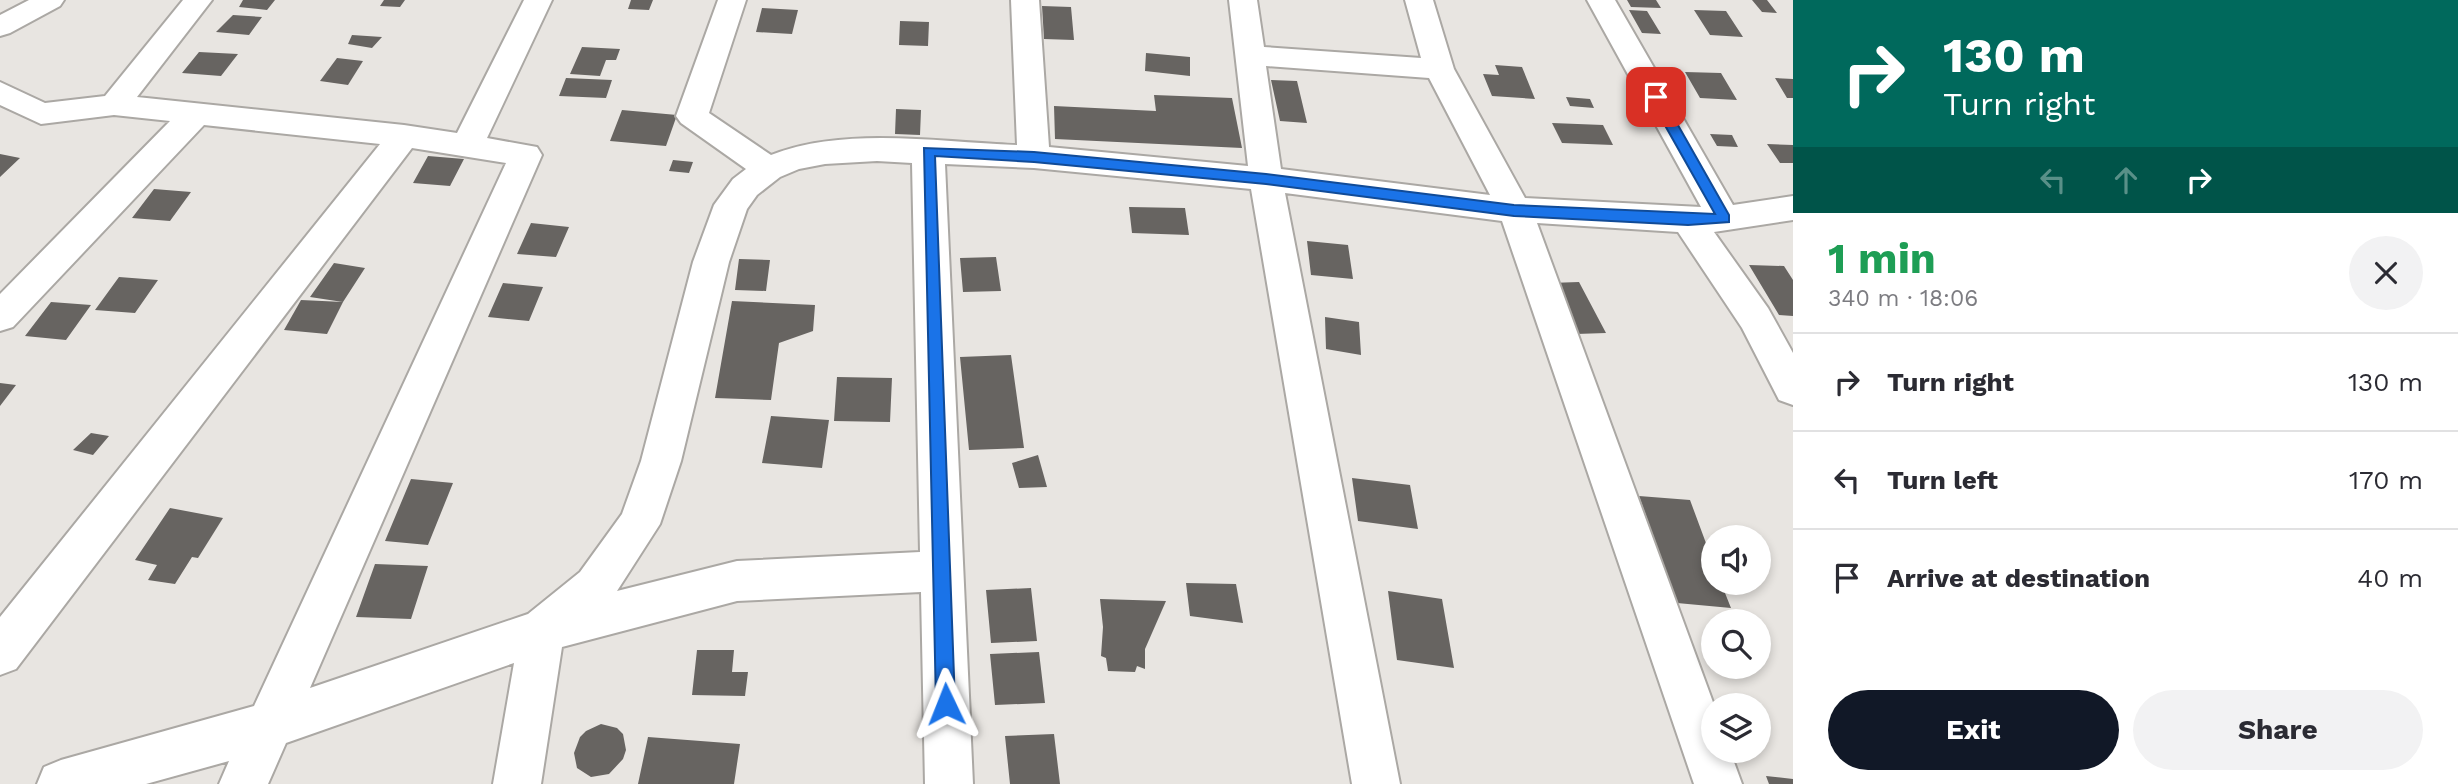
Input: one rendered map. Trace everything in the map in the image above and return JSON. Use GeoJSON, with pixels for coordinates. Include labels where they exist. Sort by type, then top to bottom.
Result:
{"type":"FeatureCollection","features":[{"type":"Feature","properties":{"kind":"street"},"geometry":{"type":"LineString","coordinates":[[0,27],[50,0]]}},
{"type":"Feature","properties":{"kind":"street"},"geometry":{"type":"LineString","coordinates":[[114,105],[198,0]]}},
{"type":"Feature","properties":{"kind":"street"},"geometry":{"type":"LineString","coordinates":[[467,146],[538,0]]}},
{"type":"Feature","properties":{"kind":"street"},"geometry":{"type":"LineString","coordinates":[[732,0],[692,116],[768,169]]}},
{"type":"Feature","properties":{"kind":"street"},"geometry":{"type":"LineString","coordinates":[[1025,0],[1034,157]]}},
{"type":"Feature","properties":{"kind":"street"},"geometry":{"type":"LineString","coordinates":[[1243,0],[1266,179],[1376,784]]}},
{"type":"Feature","properties":{"kind":"street"},"geometry":{"type":"LineString","coordinates":[[1419,0],[1439,69],[1514,211],[1718,784]]}},
{"type":"Feature","properties":{"kind":"street"},"geometry":{"type":"LineString","coordinates":[[1601,0],[1724,219]]}},
{"type":"Feature","properties":{"kind":"street"},"geometry":{"type":"LineString","coordinates":[[1249,55],[1439,69]]}},
{"type":"Feature","properties":{"kind":"street"},"geometry":{"type":"LineString","coordinates":[[4,101],[41,114],[114,105],[404,136],[526,155],[243,784]]}},
{"type":"Feature","properties":{"kind":"street"},"geometry":{"type":"LineString","coordinates":[[0,317],[197,113]]}},
{"type":"Feature","properties":{"kind":"street"},"geometry":{"type":"LineString","coordinates":[[0,653],[404,136]]}},
{"type":"Feature","properties":{"kind":"street"},"geometry":{"type":"LineString","coordinates":[[928,151],[948,784]]}},
{"type":"Feature","properties":{"kind":"street"},"geometry":{"type":"LineString","coordinates":[[517,784],[542,631],[595,586],[639,524],[661,461],[720,231],[731,205],[745,187],[768,169],[793,159],[825,153],[928,151],[1034,157],[1266,179],[1514,211],[1688,220],[1724,219],[1793,208]]}},
{"type":"Feature","properties":{"kind":"street"},"geometry":{"type":"LineString","coordinates":[[1688,220],[1755,318],[1793,389]]}},
{"type":"Feature","properties":{"kind":"street"},"geometry":{"type":"LineString","coordinates":[[61,784],[270,724],[542,631],[737,581],[941,571]]}},
{"type":"Feature","properties":{"kind":"building"},"geometry":{"type":"Polygon","coordinates":[[[243,0],[275,0],[267,10],[239,7],[243,0]]]}},
{"type":"Feature","properties":{"kind":"building"},"geometry":{"type":"Polygon","coordinates":[[[384,0],[405,0],[400,7],[380,6],[384,0]]]}},
{"type":"Feature","properties":{"kind":"building"},"geometry":{"type":"Polygon","coordinates":[[[631,0],[653,0],[649,10],[628,9],[631,0]]]}},
{"type":"Feature","properties":{"kind":"building"},"geometry":{"type":"Polygon","coordinates":[[[1627,0],[1656,0],[1661,8],[1631,7],[1627,0]]]}},
{"type":"Feature","properties":{"kind":"building"},"geometry":{"type":"Polygon","coordinates":[[[1752,0],[1767,0],[1777,13],[1762,12],[1752,0]]]}},
{"type":"Feature","properties":{"kind":"building"},"geometry":{"type":"Polygon","coordinates":[[[1042,6],[1071,7],[1074,40],[1044,39],[1042,6]]]}},
{"type":"Feature","properties":{"kind":"building"},"geometry":{"type":"Polygon","coordinates":[[[762,8],[798,10],[792,34],[756,32],[762,8]]]}},
{"type":"Feature","properties":{"kind":"building"},"geometry":{"type":"Polygon","coordinates":[[[1629,10],[1647,11],[1661,34],[1642,33],[1629,10]]]}},
{"type":"Feature","properties":{"kind":"building"},"geometry":{"type":"Polygon","coordinates":[[[1694,10],[1726,11],[1743,37],[1710,35],[1694,10]]]}},
{"type":"Feature","properties":{"kind":"building"},"geometry":{"type":"Polygon","coordinates":[[[233,15],[262,17],[249,35],[216,32],[233,15]]]}},
{"type":"Feature","properties":{"kind":"building"},"geometry":{"type":"Polygon","coordinates":[[[900,21],[929,22],[928,46],[899,45],[900,21]]]}},
{"type":"Feature","properties":{"kind":"building"},"geometry":{"type":"Polygon","coordinates":[[[352,35],[382,37],[372,48],[348,44],[352,35]]]}},
{"type":"Feature","properties":{"kind":"building"},"geometry":{"type":"Polygon","coordinates":[[[582,47],[620,49],[616,60],[606,60],[600,76],[570,74],[582,47]]]}},
{"type":"Feature","properties":{"kind":"building"},"geometry":{"type":"Polygon","coordinates":[[[199,52],[238,54],[221,76],[182,73],[199,52]]]}},
{"type":"Feature","properties":{"kind":"building"},"geometry":{"type":"Polygon","coordinates":[[[1146,53],[1190,57],[1190,76],[1145,71],[1146,53]]]}},
{"type":"Feature","properties":{"kind":"building"},"geometry":{"type":"Polygon","coordinates":[[[337,58],[363,61],[348,85],[320,81],[337,58]]]}},
{"type":"Feature","properties":{"kind":"building"},"geometry":{"type":"Polygon","coordinates":[[[1495,65],[1522,67],[1535,99],[1492,96],[1483,74],[1499,75],[1495,65]]]}},
{"type":"Feature","properties":{"kind":"building"},"geometry":{"type":"Polygon","coordinates":[[[1685,72],[1721,73],[1737,100],[1700,98],[1685,72]]]}},
{"type":"Feature","properties":{"kind":"building"},"geometry":{"type":"Polygon","coordinates":[[[566,78],[612,80],[606,98],[559,96],[566,78]]]}},
{"type":"Feature","properties":{"kind":"building"},"geometry":{"type":"Polygon","coordinates":[[[1775,78],[1793,79],[1793,98],[1787,98],[1775,78]]]}},
{"type":"Feature","properties":{"kind":"building"},"geometry":{"type":"Polygon","coordinates":[[[1271,80],[1297,81],[1307,123],[1280,121],[1271,80]]]}},
{"type":"Feature","properties":{"kind":"building"},"geometry":{"type":"Polygon","coordinates":[[[1154,95],[1232,98],[1242,148],[1055,139],[1054,106],[1156,111],[1154,95]]]}},
{"type":"Feature","properties":{"kind":"building"},"geometry":{"type":"Polygon","coordinates":[[[1566,97],[1590,99],[1594,108],[1570,106],[1566,97]]]}},
{"type":"Feature","properties":{"kind":"building"},"geometry":{"type":"Polygon","coordinates":[[[896,109],[921,110],[920,135],[895,134],[896,109]]]}},
{"type":"Feature","properties":{"kind":"building"},"geometry":{"type":"Polygon","coordinates":[[[622,110],[677,115],[666,146],[610,141],[622,110]]]}},
{"type":"Feature","properties":{"kind":"building"},"geometry":{"type":"Polygon","coordinates":[[[1552,123],[1603,125],[1613,145],[1562,143],[1552,123]]]}},
{"type":"Feature","properties":{"kind":"building"},"geometry":{"type":"Polygon","coordinates":[[[1710,134],[1732,135],[1738,147],[1717,146],[1710,134]]]}},
{"type":"Feature","properties":{"kind":"building"},"geometry":{"type":"Polygon","coordinates":[[[1767,144],[1793,145],[1793,163],[1780,163],[1767,144]]]}},
{"type":"Feature","properties":{"kind":"building"},"geometry":{"type":"Polygon","coordinates":[[[0,154],[20,158],[0,177],[0,154]]]}},
{"type":"Feature","properties":{"kind":"building"},"geometry":{"type":"Polygon","coordinates":[[[428,156],[464,159],[450,186],[413,183],[428,156]]]}},
{"type":"Feature","properties":{"kind":"building"},"geometry":{"type":"Polygon","coordinates":[[[673,160],[693,162],[689,173],[669,171],[673,160]]]}},
{"type":"Feature","properties":{"kind":"building"},"geometry":{"type":"Polygon","coordinates":[[[154,189],[191,192],[170,221],[132,218],[154,189]]]}},
{"type":"Feature","properties":{"kind":"building"},"geometry":{"type":"Polygon","coordinates":[[[1129,207],[1185,208],[1189,235],[1132,233],[1129,207]]]}},
{"type":"Feature","properties":{"kind":"building"},"geometry":{"type":"Polygon","coordinates":[[[531,223],[569,227],[556,257],[517,254],[531,223]]]}},
{"type":"Feature","properties":{"kind":"building"},"geometry":{"type":"Polygon","coordinates":[[[1307,241],[1348,245],[1353,279],[1311,275],[1307,241]]]}},
{"type":"Feature","properties":{"kind":"building"},"geometry":{"type":"Polygon","coordinates":[[[996,257],[1001,291],[963,292],[960,258],[996,257]]]}},
{"type":"Feature","properties":{"kind":"building"},"geometry":{"type":"Polygon","coordinates":[[[739,259],[770,260],[766,291],[735,290],[739,259]]]}},
{"type":"Feature","properties":{"kind":"building"},"geometry":{"type":"Polygon","coordinates":[[[334,263],[365,268],[343,302],[310,297],[334,263]]]}},
{"type":"Feature","properties":{"kind":"building"},"geometry":{"type":"Polygon","coordinates":[[[1749,265],[1784,266],[1793,280],[1793,316],[1779,315],[1749,265]]]}},
{"type":"Feature","properties":{"kind":"building"},"geometry":{"type":"Polygon","coordinates":[[[119,277],[158,280],[135,313],[95,310],[119,277]]]}},
{"type":"Feature","properties":{"kind":"building"},"geometry":{"type":"Polygon","coordinates":[[[1579,282],[1606,333],[1576,334],[1550,283],[1579,282]]]}},
{"type":"Feature","properties":{"kind":"building"},"geometry":{"type":"Polygon","coordinates":[[[503,283],[543,287],[529,321],[488,317],[503,283]]]}},
{"type":"Feature","properties":{"kind":"building"},"geometry":{"type":"Polygon","coordinates":[[[301,300],[343,302],[327,334],[284,330],[301,300]]]}},
{"type":"Feature","properties":{"kind":"building"},"geometry":{"type":"Polygon","coordinates":[[[732,301],[815,305],[813,331],[779,343],[771,400],[715,398],[732,301]]]}},
{"type":"Feature","properties":{"kind":"building"},"geometry":{"type":"Polygon","coordinates":[[[51,302],[91,305],[66,340],[25,336],[51,302]]]}},
{"type":"Feature","properties":{"kind":"building"},"geometry":{"type":"Polygon","coordinates":[[[1325,317],[1359,322],[1361,355],[1326,349],[1325,317]]]}},
{"type":"Feature","properties":{"kind":"building"},"geometry":{"type":"Polygon","coordinates":[[[1011,355],[1024,448],[969,450],[960,357],[1011,355]]]}},
{"type":"Feature","properties":{"kind":"building"},"geometry":{"type":"Polygon","coordinates":[[[837,377],[892,378],[890,422],[834,421],[837,377]]]}},
{"type":"Feature","properties":{"kind":"building"},"geometry":{"type":"Polygon","coordinates":[[[0,383],[16,385],[0,406],[0,383]]]}},
{"type":"Feature","properties":{"kind":"building"},"geometry":{"type":"Polygon","coordinates":[[[771,416],[829,420],[822,468],[762,463],[771,416]]]}},
{"type":"Feature","properties":{"kind":"building"},"geometry":{"type":"Polygon","coordinates":[[[91,433],[109,436],[93,455],[73,450],[91,433]]]}},
{"type":"Feature","properties":{"kind":"building"},"geometry":{"type":"Polygon","coordinates":[[[1038,455],[1047,487],[1019,488],[1012,463],[1038,455]]]}},
{"type":"Feature","properties":{"kind":"building"},"geometry":{"type":"Polygon","coordinates":[[[1352,478],[1410,485],[1418,529],[1358,521],[1352,478]]]}},
{"type":"Feature","properties":{"kind":"building"},"geometry":{"type":"Polygon","coordinates":[[[411,479],[453,483],[428,545],[385,541],[411,479]]]}},
{"type":"Feature","properties":{"kind":"building"},"geometry":{"type":"Polygon","coordinates":[[[1639,496],[1690,500],[1701,530],[1701,595],[1726,595],[1731,608],[1677,603],[1639,496]]]}},
{"type":"Feature","properties":{"kind":"building"},"geometry":{"type":"Polygon","coordinates":[[[170,508],[223,518],[198,558],[192,557],[175,584],[148,580],[157,565],[135,560],[170,508]]]}},
{"type":"Feature","properties":{"kind":"building"},"geometry":{"type":"Polygon","coordinates":[[[375,564],[428,566],[411,619],[356,617],[375,564]]]}},
{"type":"Feature","properties":{"kind":"building"},"geometry":{"type":"Polygon","coordinates":[[[1186,583],[1236,584],[1243,623],[1190,616],[1186,583]]]}},
{"type":"Feature","properties":{"kind":"building"},"geometry":{"type":"Polygon","coordinates":[[[1031,588],[1037,641],[991,643],[986,590],[1031,588]]]}},
{"type":"Feature","properties":{"kind":"building"},"geometry":{"type":"Polygon","coordinates":[[[1388,591],[1442,599],[1454,668],[1397,660],[1388,591]]]}},
{"type":"Feature","properties":{"kind":"building"},"geometry":{"type":"Polygon","coordinates":[[[1100,599],[1166,601],[1145,649],[1145,669],[1137,666],[1135,672],[1108,671],[1106,658],[1101,656],[1103,627],[1100,599]]]}},
{"type":"Feature","properties":{"kind":"building"},"geometry":{"type":"Polygon","coordinates":[[[697,650],[734,650],[732,672],[748,672],[745,696],[692,695],[697,650]]]}},
{"type":"Feature","properties":{"kind":"building"},"geometry":{"type":"Polygon","coordinates":[[[1039,652],[1045,703],[995,705],[990,654],[1039,652]]]}},
{"type":"Feature","properties":{"kind":"building"},"geometry":{"type":"Polygon","coordinates":[[[601,724],[617,728],[623,734],[626,750],[623,759],[609,774],[591,777],[577,768],[574,753],[580,737],[601,724]]]}},
{"type":"Feature","properties":{"kind":"building"},"geometry":{"type":"Polygon","coordinates":[[[1054,734],[1060,784],[1010,784],[1005,736],[1054,734]]]}},
{"type":"Feature","properties":{"kind":"building"},"geometry":{"type":"Polygon","coordinates":[[[648,737],[740,744],[734,784],[638,784],[648,737]]]}},
{"type":"Feature","properties":{"kind":"building"},"geometry":{"type":"Polygon","coordinates":[[[1766,776],[1793,779],[1793,784],[1769,784],[1766,776]]]}},
{"type":"Feature","properties":{"kind":"route"},"geometry":{"type":"LineString","coordinates":[[946,704],[928,151],[1034,157],[1266,179],[1514,211],[1688,220],[1724,219],[1656,97]]}}]}
